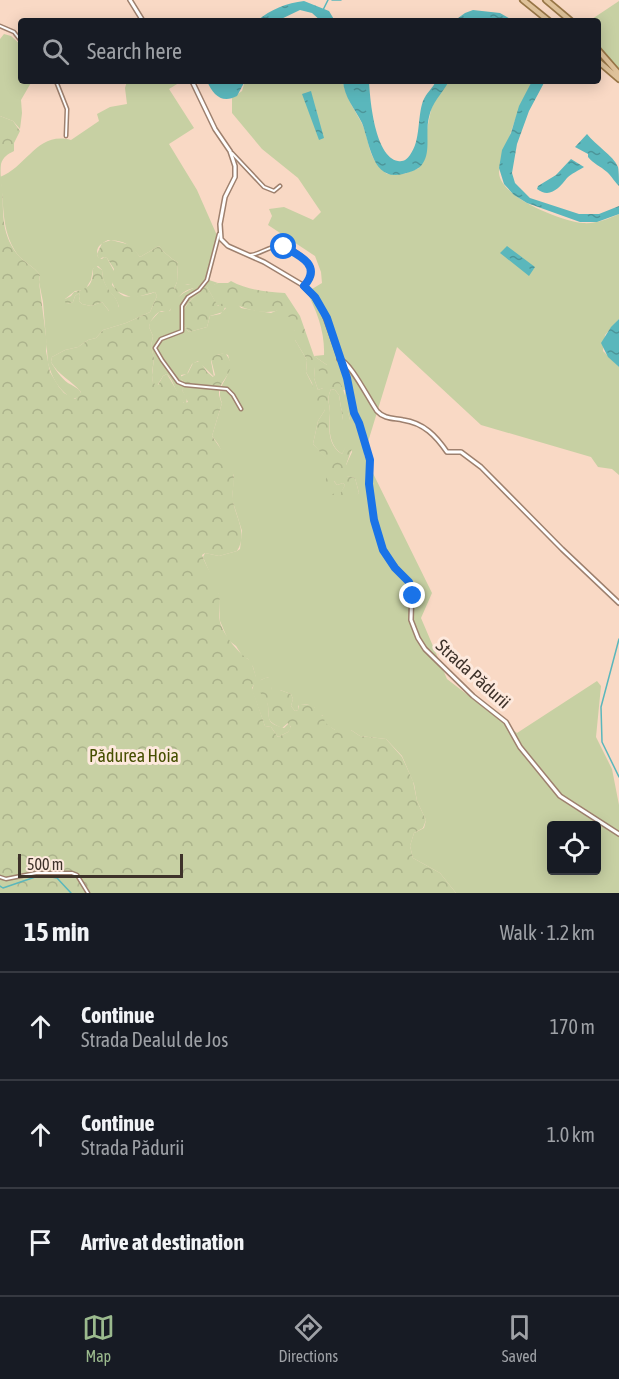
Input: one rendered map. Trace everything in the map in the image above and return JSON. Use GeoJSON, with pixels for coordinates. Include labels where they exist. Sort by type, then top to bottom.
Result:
{"type":"FeatureCollection","features":[{"type":"Feature","properties":{"kind":"main road"},"geometry":{"type":"LineString","coordinates":[[523,0],[546,18]]}},
{"type":"Feature","properties":{"kind":"main road"},"geometry":{"type":"LineString","coordinates":[[545,0],[562,18]]}},
{"type":"Feature","properties":{"kind":"main road"},"geometry":{"type":"LineString","coordinates":[[545,0],[567,18]]}},
{"type":"Feature","properties":{"kind":"main road"},"geometry":{"type":"LineString","coordinates":[[601,53],[619,74]]}},
{"type":"Feature","properties":{"kind":"main road"},"geometry":{"type":"LineString","coordinates":[[601,64],[619,79]]}},
{"type":"Feature","properties":{"kind":"street"},"geometry":{"type":"LineString","coordinates":[[130,0],[141,18]]}},
{"type":"Feature","properties":{"kind":"street"},"geometry":{"type":"LineString","coordinates":[[0,26],[14,32],[18,37]]}},
{"type":"Feature","properties":{"kind":"street"},"geometry":{"type":"LineString","coordinates":[[57,84],[67,109],[66,136]]}},
{"type":"Feature","properties":{"kind":"street"},"geometry":{"type":"LineString","coordinates":[[193,84],[215,129],[230,151],[264,187],[274,191],[280,186]]}},
{"type":"Feature","properties":{"kind":"street"},"geometry":{"type":"LineString","coordinates":[[230,151],[236,174],[225,197],[208,278],[182,306],[182,331],[161,339],[156,344],[156,349],[178,382],[185,385],[227,389],[242,409]]}},
{"type":"Feature","properties":{"kind":"street","name":"Strada Pădurii"},"geometry":{"type":"LineString","coordinates":[[219,234],[228,246],[285,273],[304,286],[315,297],[327,318],[370,460],[369,483],[375,522],[386,554],[412,586],[411,620],[420,643],[472,696],[506,722],[520,747],[560,796],[619,834]]}},
{"type":"Feature","properties":{"kind":"street"},"geometry":{"type":"LineString","coordinates":[[250,255],[278,246],[295,252],[305,259],[311,268],[312,274],[304,286]]}},
{"type":"Feature","properties":{"kind":"street","name":"Strada Pădurii"},"geometry":{"type":"LineString","coordinates":[[339,359],[347,363],[363,392],[383,416],[405,420],[427,429],[440,440],[447,452],[459,451],[481,467],[619,603]]}},
{"type":"Feature","properties":{"kind":"street"},"geometry":{"type":"LineString","coordinates":[[0,878],[6,879],[36,873],[72,873],[77,875],[88,893]]}},
{"type":"Feature","properties":{"kind":"green space"},"geometry":{"type":"Polygon","coordinates":[[[619,1],[619,70],[601,49],[601,18],[594,18],[619,1]]]}},
{"type":"Feature","properties":{"kind":"green space"},"geometry":{"type":"Polygon","coordinates":[[[4,34],[11,36],[18,42],[18,84],[30,84],[21,100],[20,129],[13,121],[0,116],[0,39],[4,34]]]}},
{"type":"Feature","properties":{"kind":"green space"},"geometry":{"type":"Polygon","coordinates":[[[126,84],[177,84],[169,89],[194,128],[169,144],[197,190],[219,240],[209,280],[218,283],[214,285],[230,294],[241,308],[271,313],[280,309],[290,317],[295,331],[295,340],[307,360],[306,372],[325,410],[318,421],[313,444],[330,462],[328,474],[337,485],[343,483],[345,485],[340,495],[332,495],[355,497],[359,493],[355,478],[346,476],[346,465],[352,452],[348,443],[342,454],[334,446],[330,436],[328,399],[331,389],[339,395],[343,420],[350,420],[345,401],[345,390],[323,388],[318,390],[314,378],[315,366],[327,365],[314,356],[324,355],[323,338],[317,315],[307,292],[322,283],[321,272],[315,256],[268,225],[272,216],[269,209],[284,207],[313,220],[321,212],[298,178],[262,149],[232,113],[232,98],[242,91],[244,84],[344,84],[347,97],[364,128],[375,160],[387,174],[404,174],[419,168],[431,110],[435,99],[447,84],[531,84],[516,117],[500,166],[499,173],[502,182],[510,191],[534,207],[561,218],[593,223],[619,214],[619,319],[605,335],[603,351],[619,367],[619,475],[612,469],[598,467],[591,457],[481,425],[397,347],[364,455],[432,593],[421,618],[447,679],[517,733],[597,681],[601,686],[596,737],[612,769],[619,805],[619,893],[456,893],[440,873],[413,858],[410,846],[414,833],[424,828],[426,820],[402,756],[386,739],[360,736],[351,730],[335,730],[324,723],[323,715],[315,716],[315,708],[309,705],[300,705],[295,711],[291,706],[293,699],[291,694],[272,690],[268,677],[261,680],[258,689],[268,703],[270,721],[284,728],[289,723],[291,728],[278,737],[271,727],[265,726],[252,690],[256,678],[253,667],[228,640],[220,621],[219,595],[203,557],[205,553],[219,556],[240,549],[242,531],[232,499],[234,476],[212,436],[222,403],[220,390],[229,370],[228,355],[218,355],[211,361],[214,377],[198,361],[192,364],[187,374],[181,375],[185,384],[182,390],[187,398],[186,404],[180,398],[167,374],[157,386],[153,383],[152,375],[153,336],[149,327],[150,322],[159,312],[170,311],[177,298],[198,286],[201,291],[187,304],[182,314],[184,325],[189,332],[207,327],[210,316],[220,314],[226,308],[217,305],[207,287],[188,284],[174,289],[177,282],[178,263],[159,246],[140,257],[123,242],[108,240],[101,245],[97,254],[102,259],[107,258],[115,273],[112,285],[127,297],[155,292],[157,296],[150,312],[103,330],[96,338],[52,357],[51,362],[61,376],[81,392],[73,399],[57,384],[48,363],[40,275],[17,254],[5,226],[0,177],[18,166],[41,145],[59,139],[71,140],[99,121],[97,114],[110,107],[127,104],[126,84]],[[98,266],[93,269],[91,280],[85,290],[75,291],[65,299],[67,304],[73,302],[79,293],[79,301],[82,304],[91,306],[102,302],[109,311],[119,307],[103,277],[102,270],[98,266]]]}},
{"type":"Feature","properties":{"kind":"green space","name":"Pădurea Hoia"},"geometry":{"type":"Polygon","coordinates":[[[0,116],[13,121],[20,131],[14,143],[14,151],[3,159],[1,164],[5,229],[17,254],[40,275],[46,351],[50,372],[64,393],[75,399],[81,392],[54,367],[51,362],[52,357],[96,338],[103,330],[150,312],[157,296],[155,292],[133,298],[116,291],[112,282],[114,269],[107,258],[99,259],[97,254],[102,243],[111,240],[131,245],[140,257],[159,246],[178,263],[177,282],[174,289],[182,285],[201,283],[207,287],[218,306],[223,303],[226,305],[223,312],[210,316],[207,327],[189,332],[184,326],[182,314],[187,304],[201,291],[199,287],[192,288],[180,296],[168,313],[162,311],[158,313],[149,327],[153,336],[151,346],[154,358],[153,383],[158,385],[163,376],[167,374],[184,403],[188,402],[182,390],[184,383],[180,377],[188,373],[193,363],[200,361],[213,377],[215,375],[212,356],[225,353],[231,365],[220,389],[219,395],[222,403],[212,436],[232,468],[234,507],[241,532],[240,545],[237,551],[219,556],[205,553],[202,555],[218,589],[219,619],[222,627],[232,644],[251,661],[257,680],[252,688],[265,726],[271,727],[278,737],[288,732],[291,727],[288,723],[282,728],[269,718],[267,703],[257,689],[259,681],[267,677],[271,679],[272,690],[291,694],[293,699],[291,706],[295,711],[298,710],[299,704],[313,705],[315,716],[326,715],[324,722],[335,730],[351,730],[360,736],[386,739],[402,757],[426,820],[423,828],[414,833],[410,846],[413,858],[440,873],[456,893],[0,893],[0,116]]]}},
{"type":"Feature","properties":{"kind":"green space"},"geometry":{"type":"Polygon","coordinates":[[[96,266],[102,270],[107,287],[116,298],[119,308],[116,312],[110,312],[102,302],[91,306],[82,304],[79,301],[79,293],[73,302],[67,304],[65,302],[65,299],[74,292],[89,285],[96,266]]]}},
{"type":"Feature","properties":{"kind":"green space"},"geometry":{"type":"Polygon","coordinates":[[[231,281],[250,288],[285,293],[300,316],[314,356],[327,365],[331,373],[326,377],[315,367],[314,378],[318,390],[323,388],[325,379],[331,382],[338,380],[341,385],[350,420],[345,422],[343,420],[339,395],[331,389],[328,399],[329,430],[331,441],[342,454],[347,443],[347,433],[352,434],[355,440],[346,465],[347,476],[355,478],[359,493],[353,502],[342,501],[331,495],[340,494],[345,485],[343,483],[337,485],[334,481],[325,484],[329,462],[313,444],[318,421],[325,410],[319,407],[316,400],[312,383],[306,372],[307,360],[295,340],[295,331],[289,326],[290,317],[282,316],[280,310],[261,312],[241,306],[230,300],[229,294],[223,294],[213,285],[231,281]]]}},
{"type":"Feature","properties":{"kind":"water"},"geometry":{"type":"Polygon","coordinates":[[[304,1],[329,11],[333,18],[318,18],[312,13],[300,10],[283,18],[261,18],[279,7],[304,1]]]}},
{"type":"Feature","properties":{"kind":"water"},"geometry":{"type":"Polygon","coordinates":[[[473,10],[500,13],[509,18],[458,18],[473,10]]]}},
{"type":"Feature","properties":{"kind":"water"},"geometry":{"type":"Polygon","coordinates":[[[209,84],[243,84],[237,96],[227,99],[219,97],[209,84]]]}},
{"type":"Feature","properties":{"kind":"water"},"geometry":{"type":"Polygon","coordinates":[[[344,84],[369,84],[375,127],[379,139],[390,157],[404,161],[413,149],[421,108],[426,95],[434,84],[447,84],[430,112],[427,153],[423,163],[414,170],[393,175],[379,167],[370,150],[362,123],[345,92],[344,84]]]}},
{"type":"Feature","properties":{"kind":"water"},"geometry":{"type":"Polygon","coordinates":[[[530,84],[543,84],[529,111],[517,144],[512,173],[515,183],[530,198],[579,214],[599,214],[619,206],[619,214],[597,222],[580,222],[527,203],[514,195],[504,184],[499,168],[502,150],[511,133],[519,106],[530,84]]]}},
{"type":"Feature","properties":{"kind":"water"},"geometry":{"type":"Polygon","coordinates":[[[311,91],[324,138],[319,140],[302,94],[311,91]]]}},
{"type":"Feature","properties":{"kind":"water"},"geometry":{"type":"Polygon","coordinates":[[[587,134],[616,163],[619,186],[607,172],[588,157],[588,154],[575,147],[587,134]]]}},
{"type":"Feature","properties":{"kind":"water"},"geometry":{"type":"Polygon","coordinates":[[[571,159],[584,167],[550,193],[537,189],[538,186],[556,175],[571,159]]]}},
{"type":"Feature","properties":{"kind":"water"},"geometry":{"type":"Polygon","coordinates":[[[507,246],[535,267],[529,276],[500,253],[507,246]]]}},
{"type":"Feature","properties":{"kind":"water"},"geometry":{"type":"Polygon","coordinates":[[[619,319],[619,367],[608,357],[601,343],[619,319]]]}},
{"type":"Feature","properties":{"kind":"waterway"},"geometry":{"type":"LineString","coordinates":[[323,10],[328,0]]}},
{"type":"Feature","properties":{"kind":"waterway"},"geometry":{"type":"LineString","coordinates":[[332,0],[341,0]]}},
{"type":"Feature","properties":{"kind":"waterway"},"geometry":{"type":"LineString","coordinates":[[619,639],[601,707],[602,742],[619,777]]}},
{"type":"Feature","properties":{"kind":"waterway"},"geometry":{"type":"LineString","coordinates":[[0,886],[3,888],[41,875],[57,878],[71,893]]}},
{"type":"Feature","properties":{"kind":"route"},"geometry":{"type":"LineString","coordinates":[[284,247],[305,259],[311,268],[312,274],[304,286],[315,297],[327,318],[347,378],[354,413],[370,460],[369,484],[374,520],[382,547],[395,568],[409,582],[413,596]]}}]}
